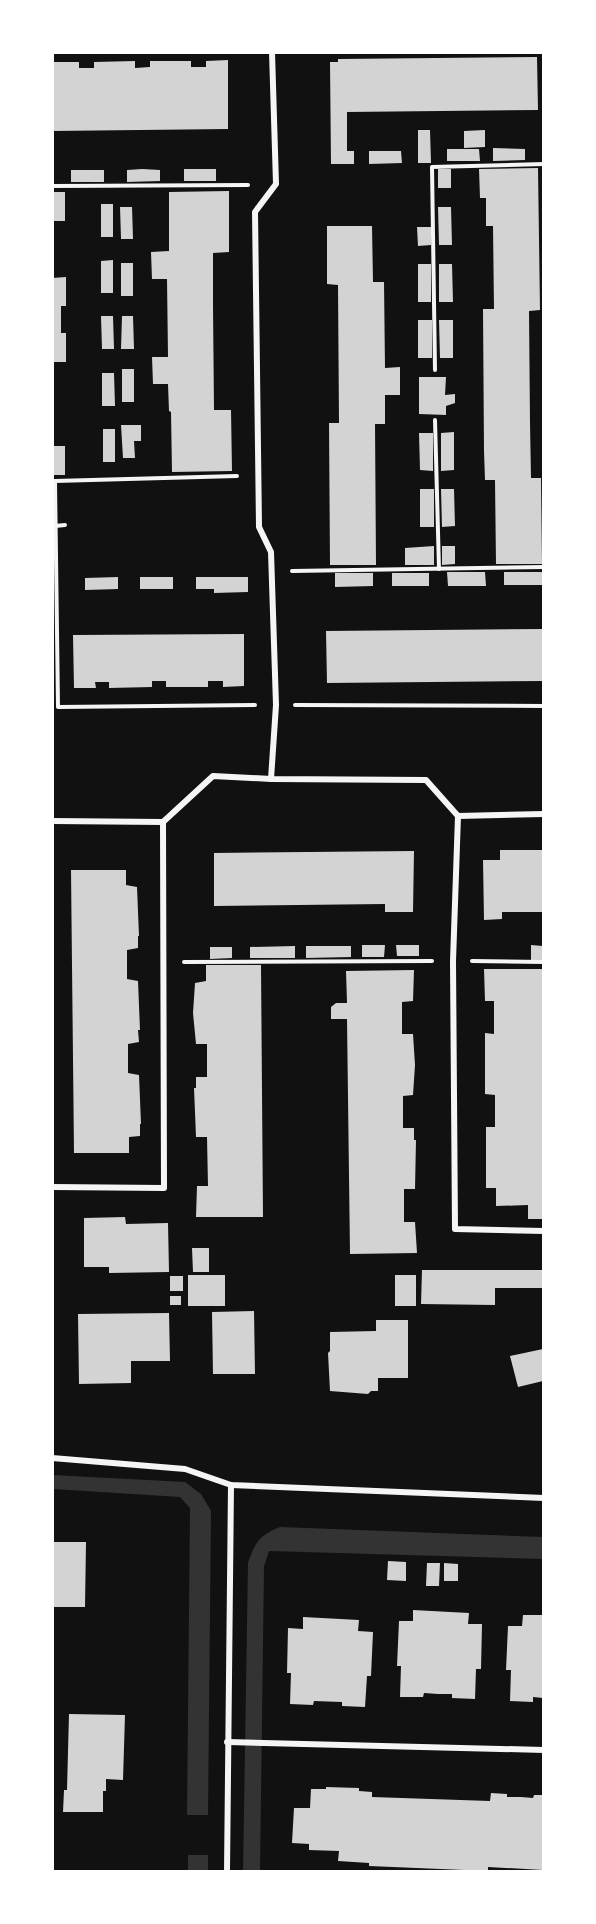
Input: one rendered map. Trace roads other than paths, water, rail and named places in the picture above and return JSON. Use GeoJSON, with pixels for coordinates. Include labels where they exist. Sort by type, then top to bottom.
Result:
{"type":"FeatureCollection","features":[{"type":"Feature","properties":{"kind":"street"},"geometry":{"type":"LineString","coordinates":[[271,779],[276,705],[271,552],[259,527],[255,212],[276,184],[272,52]]}},
{"type":"Feature","properties":{"kind":"street"},"geometry":{"type":"LineString","coordinates":[[52,821],[163,822],[213,777],[426,780],[458,816],[453,961],[454,1229],[543,1231]]}},
{"type":"Feature","properties":{"kind":"street"},"geometry":{"type":"LineString","coordinates":[[458,816],[543,814]]}},
{"type":"Feature","properties":{"kind":"street"},"geometry":{"type":"LineString","coordinates":[[52,1186],[164,1188],[163,822]]}},
{"type":"Feature","properties":{"kind":"street"},"geometry":{"type":"LineString","coordinates":[[52,1458],[185,1469],[231,1485],[543,1498]]}},
{"type":"Feature","properties":{"kind":"street"},"geometry":{"type":"LineString","coordinates":[[227,1872],[231,1485]]}},
{"type":"Feature","properties":{"kind":"street"},"geometry":{"type":"LineString","coordinates":[[227,1742],[543,1750]]}}]}
